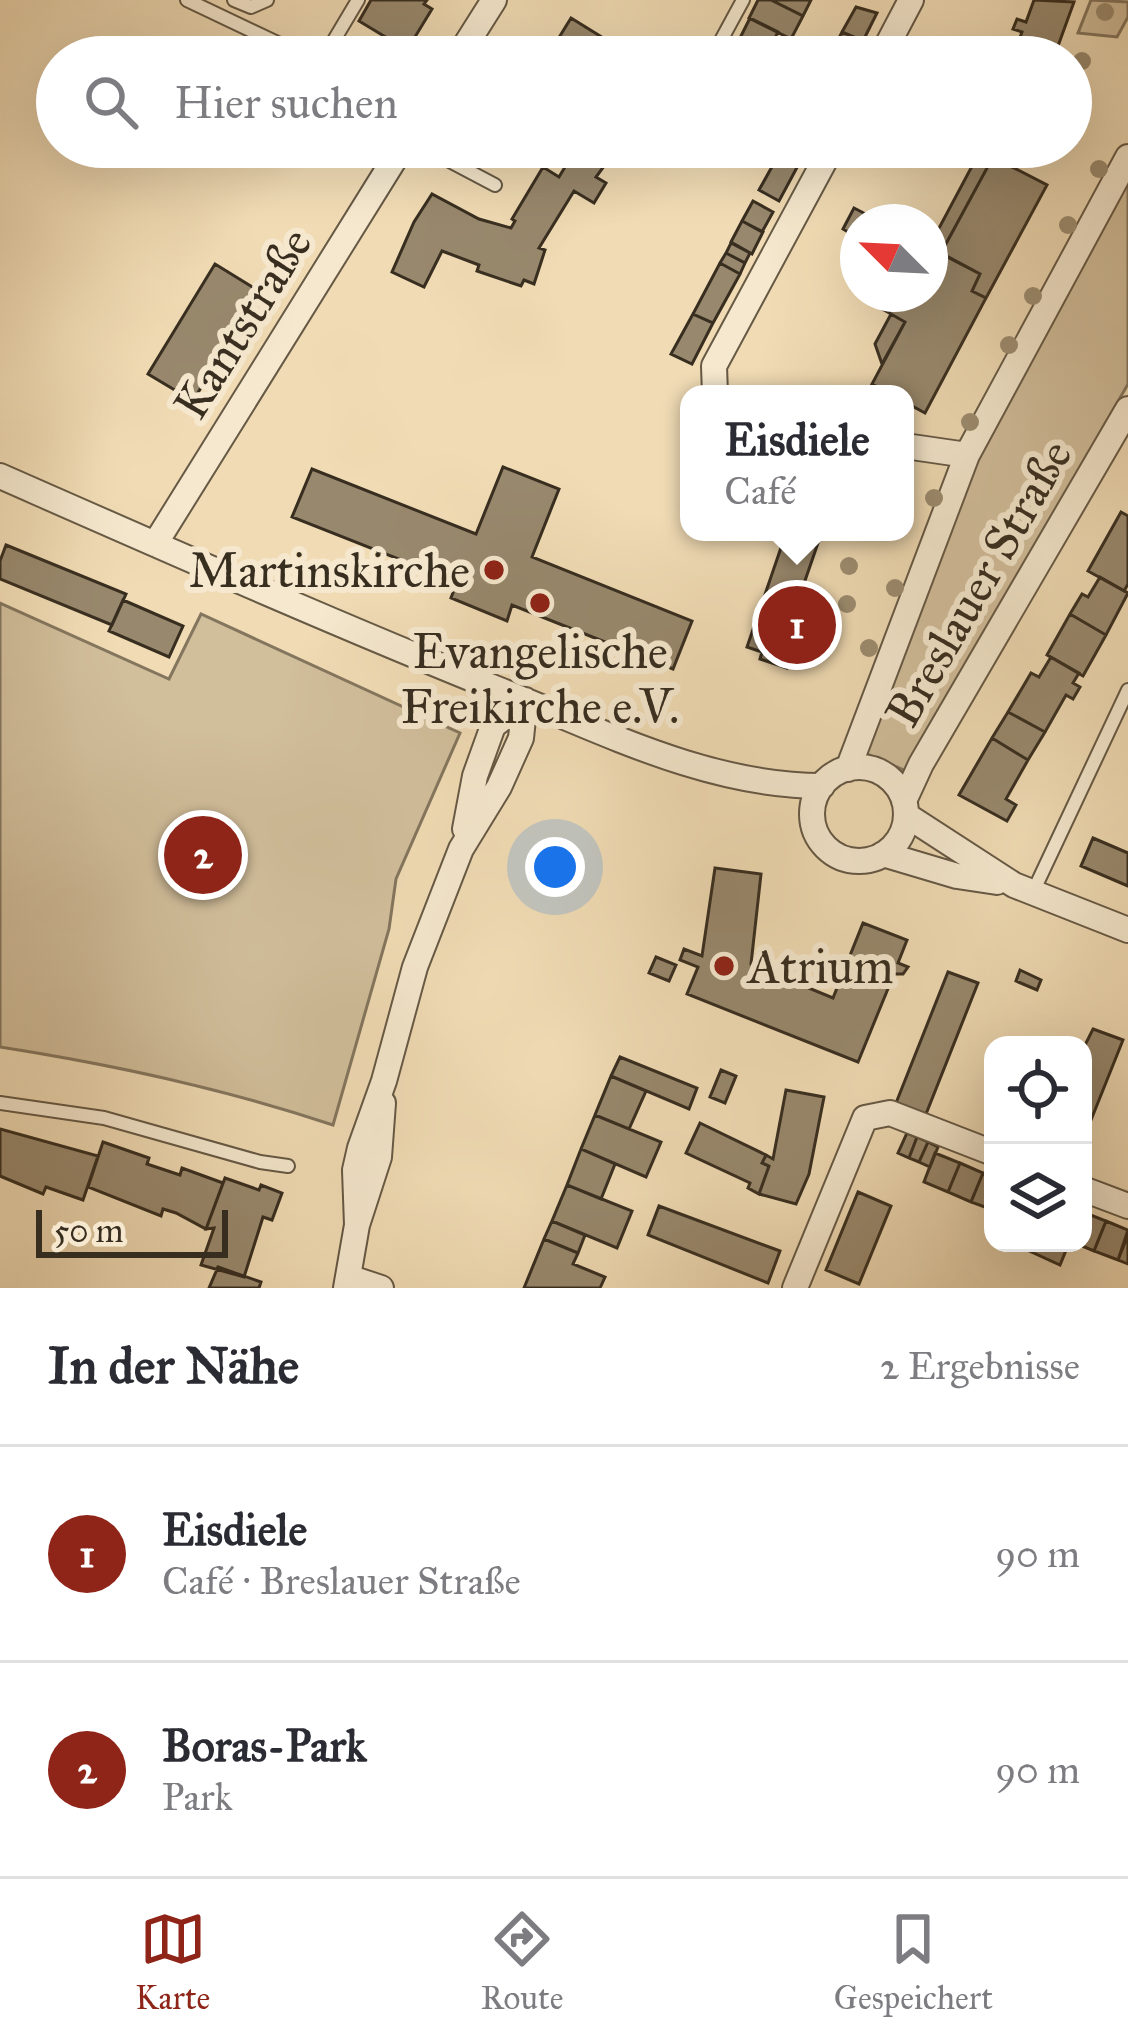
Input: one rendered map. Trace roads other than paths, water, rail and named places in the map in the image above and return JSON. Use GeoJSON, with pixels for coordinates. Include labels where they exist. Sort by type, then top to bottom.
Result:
{"type":"FeatureCollection","features":[{"type":"Feature","properties":{"kind":"street"},"geometry":{"type":"LineString","coordinates":[[471,36],[494,0]]}},
{"type":"Feature","properties":{"kind":"street"},"geometry":{"type":"LineString","coordinates":[[892,36],[911,0]]}},
{"type":"Feature","properties":{"kind":"street","name":"Breslauer Straße"},"geometry":{"type":"LineString","coordinates":[[848,769],[967,455],[1128,157]]}},
{"type":"Feature","properties":{"kind":"street","name":"Kantstraße"},"geometry":{"type":"LineString","coordinates":[[155,544],[389,168]]}},
{"type":"Feature","properties":{"kind":"street"},"geometry":{"type":"LineString","coordinates":[[715,385],[714,367],[821,168]]}},
{"type":"Feature","properties":{"kind":"street","name":"Breslauer Straße"},"geometry":{"type":"LineString","coordinates":[[905,808],[922,764],[1128,410]]}},
{"type":"Feature","properties":{"kind":"street"},"geometry":{"type":"LineString","coordinates":[[914,447],[967,455]]}},
{"type":"Feature","properties":{"kind":"street"},"geometry":{"type":"LineString","coordinates":[[0,476],[525,700],[708,772],[821,786]]}},
{"type":"Feature","properties":{"kind":"street"},"geometry":{"type":"LineString","coordinates":[[381,1288],[347,1282],[357,1226],[379,1157],[384,1082],[415,967],[461,848],[475,776],[493,725],[525,700]]}},
{"type":"Feature","properties":{"kind":"street"},"geometry":{"type":"LineString","coordinates":[[905,808],[895,844],[883,854],[853,861],[826,848],[812,819],[821,786],[848,769],[866,768],[896,785],[905,808],[1023,888]]}},
{"type":"Feature","properties":{"kind":"street"},"geometry":{"type":"LineString","coordinates":[[883,854],[957,876],[1023,888],[1128,930]]}},
{"type":"Feature","properties":{"kind":"street"},"geometry":{"type":"LineString","coordinates":[[795,1288],[866,1118],[890,1113],[984,1150]]}},
{"type":"Feature","properties":{"kind":"street"},"geometry":{"type":"LineString","coordinates":[[1092,1193],[1128,1207]]}},
{"type":"Feature","properties":{"kind":"lane"},"geometry":{"type":"LineString","coordinates":[[187,0],[263,36]]}},
{"type":"Feature","properties":{"kind":"lane"},"geometry":{"type":"LineString","coordinates":[[234,0],[250,7],[267,0]]}},
{"type":"Feature","properties":{"kind":"lane"},"geometry":{"type":"LineString","coordinates":[[337,36],[358,0]]}},
{"type":"Feature","properties":{"kind":"lane"},"geometry":{"type":"LineString","coordinates":[[723,36],[743,0]]}},
{"type":"Feature","properties":{"kind":"lane"},"geometry":{"type":"LineString","coordinates":[[463,168],[495,185]]}},
{"type":"Feature","properties":{"kind":"lane"},"geometry":{"type":"LineString","coordinates":[[1023,888],[1128,690]]}},
{"type":"Feature","properties":{"kind":"lane"},"geometry":{"type":"LineString","coordinates":[[0,1103],[104,1118],[289,1166]]}},
{"type":"Feature","properties":{"kind":"place","name":"Martinskirche"},"geometry":{"type":"Point","coordinates":[494,570]}},
{"type":"Feature","properties":{"kind":"place","name":"Evangelische Freikirche e.V."},"geometry":{"type":"Point","coordinates":[540,603]}},
{"type":"Feature","properties":{"kind":"place","name":"Eisdiele"},"geometry":{"type":"Point","coordinates":[797,625]}},
{"type":"Feature","properties":{"kind":"place","name":"Boras-Park"},"geometry":{"type":"Point","coordinates":[203,855]}},
{"type":"Feature","properties":{"kind":"place","name":"Atrium"},"geometry":{"type":"Point","coordinates":[724,966]}}]}
